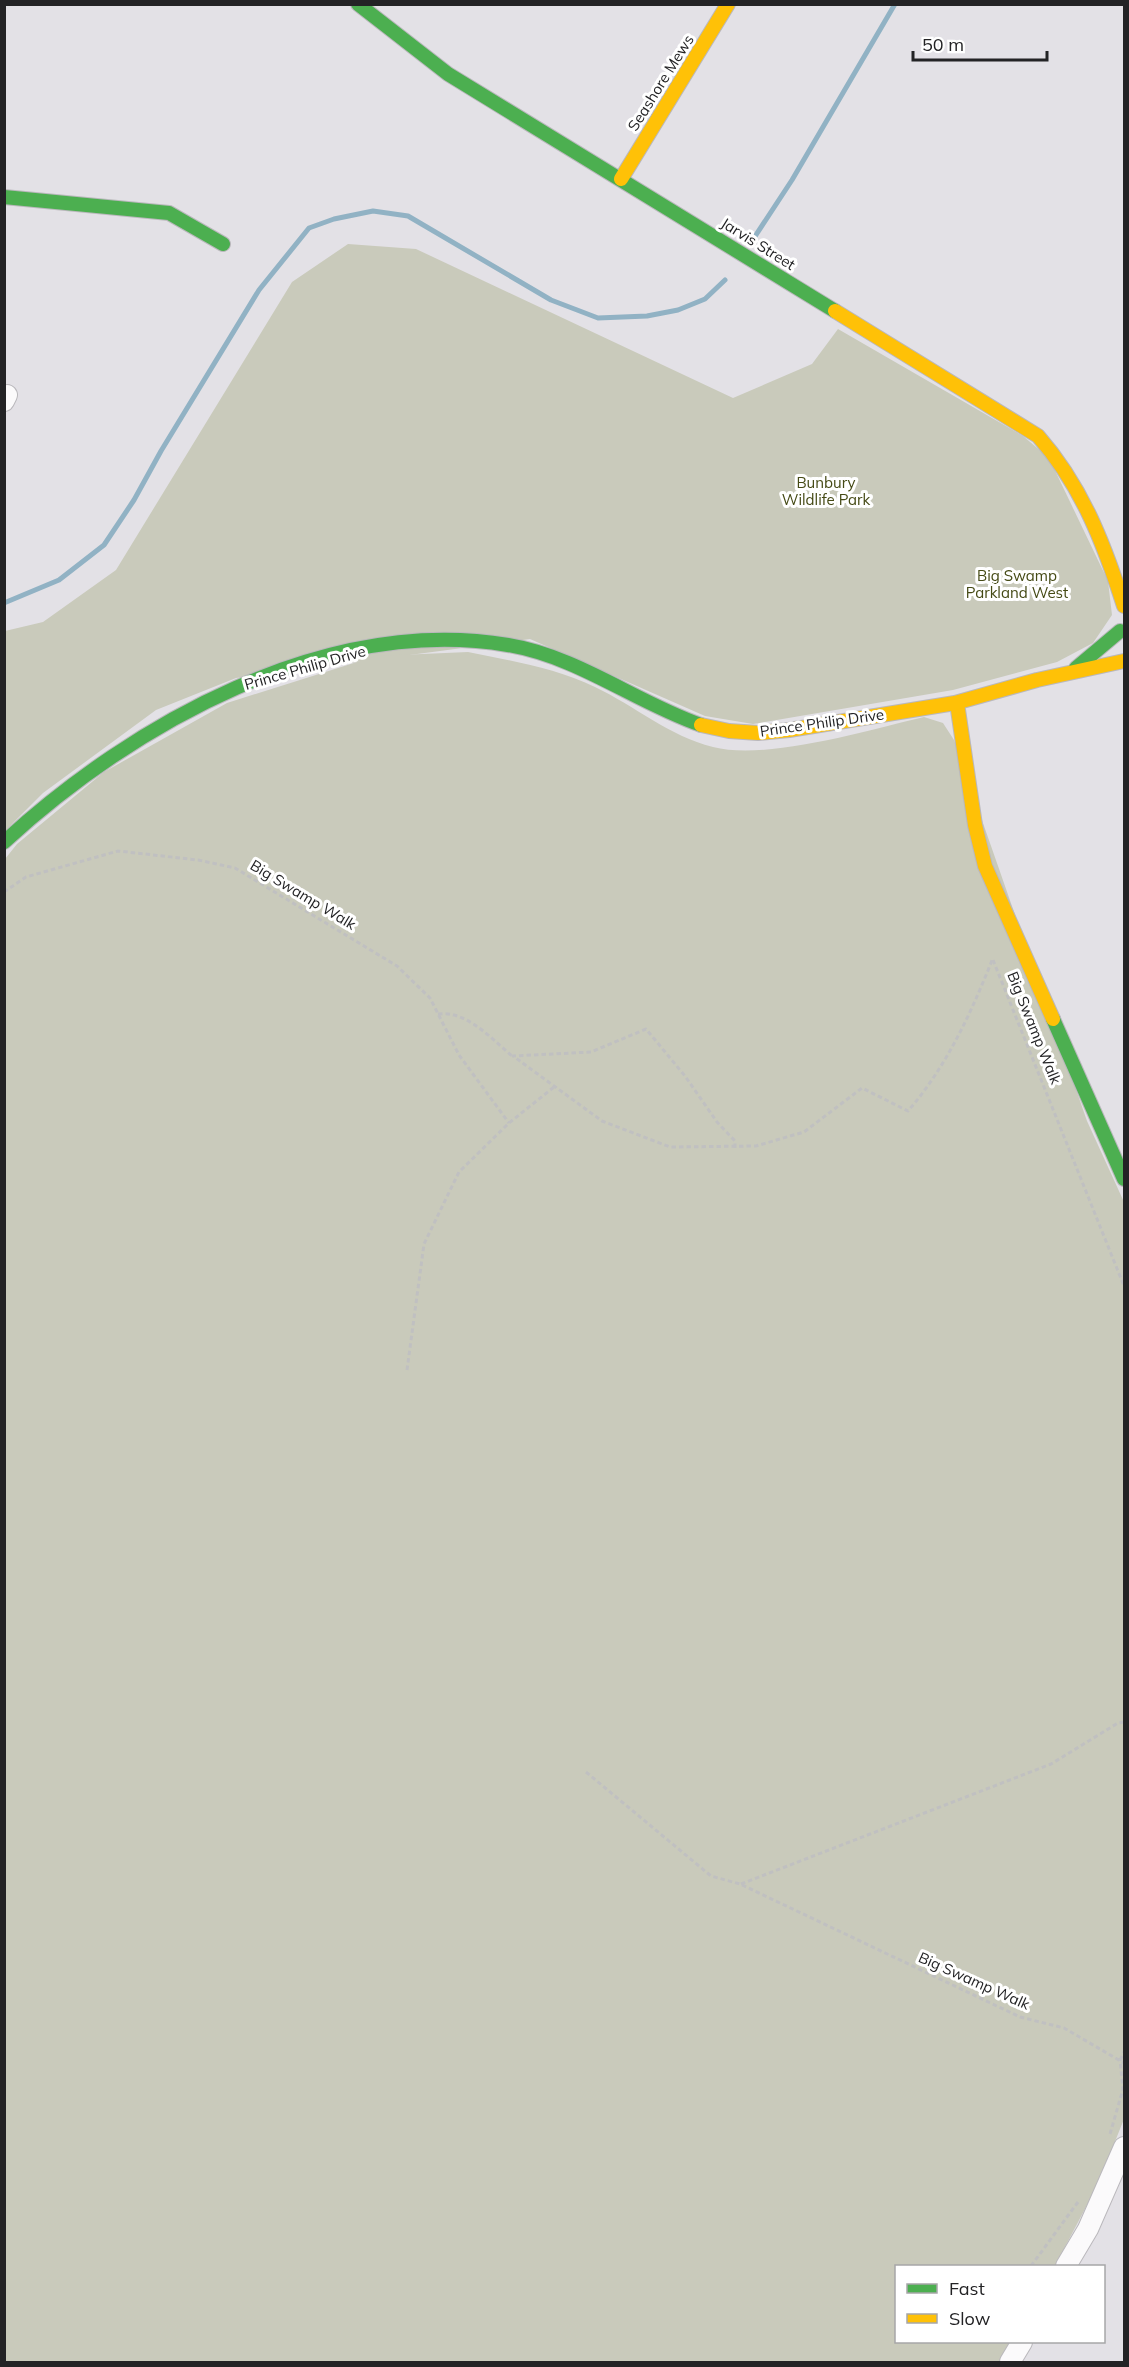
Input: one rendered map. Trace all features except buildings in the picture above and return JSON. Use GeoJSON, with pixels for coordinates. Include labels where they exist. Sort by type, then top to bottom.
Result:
{"type":"FeatureCollection","features":[{"type":"Feature","properties":{"kind":"street","name":"Jarvis Street"},"geometry":{"type":"LineString","coordinates":[[358,4],[448,74],[1038,436],[1066,468],[1104,544],[1125,606]]}},
{"type":"Feature","properties":{"kind":"street","name":"Seashore Mews"},"geometry":{"type":"LineString","coordinates":[[621,179],[728,4]]}},
{"type":"Feature","properties":{"kind":"street"},"geometry":{"type":"LineString","coordinates":[[4,196],[169,213],[223,244]]}},
{"type":"Feature","properties":{"kind":"street","name":"Jarvis Street"},"geometry":{"type":"LineString","coordinates":[[1104,544],[1125,567]]}},
{"type":"Feature","properties":{"kind":"street"},"geometry":{"type":"LineString","coordinates":[[1122,637],[1125,613]]}},
{"type":"Feature","properties":{"kind":"street","name":"Prince Philip Drive"},"geometry":{"type":"LineString","coordinates":[[1075,669],[1122,637]]}},
{"type":"Feature","properties":{"kind":"street","name":"Prince Philip Drive"},"geometry":{"type":"LineString","coordinates":[[4,842],[39,810],[93,767],[157,726],[222,693],[344,654],[395,644],[482,641],[557,658],[593,674],[661,711],[713,730],[760,734],[957,703],[1075,669],[1125,661]]}},
{"type":"Feature","properties":{"kind":"street"},"geometry":{"type":"LineString","coordinates":[[957,703],[975,825],[985,866],[1125,1179]]}},
{"type":"Feature","properties":{"kind":"street"},"geometry":{"type":"LineString","coordinates":[[1067,2265],[1088,2229],[1116,2144]]}},
{"type":"Feature","properties":{"kind":"street"},"geometry":{"type":"LineString","coordinates":[[1010,2362],[1021,2343]]}},
{"type":"Feature","properties":{"kind":"path","name":"Big Swamp Walk"},"geometry":{"type":"LineString","coordinates":[[4,892],[26,877],[118,850],[198,860],[235,868],[397,966],[430,998],[459,1055],[509,1123]]}},
{"type":"Feature","properties":{"kind":"path","name":"Big Swamp Walk"},"geometry":{"type":"LineString","coordinates":[[438,1014],[448,1012],[464,1018],[602,1121],[670,1147],[756,1146],[804,1132],[862,1088],[908,1111],[933,1082],[973,1007],[993,958],[1125,1286]]}},
{"type":"Feature","properties":{"kind":"path"},"geometry":{"type":"LineString","coordinates":[[513,1056],[591,1052],[646,1029],[685,1076],[717,1122],[735,1141],[735,1148]]}},
{"type":"Feature","properties":{"kind":"path"},"geometry":{"type":"LineString","coordinates":[[407,1370],[424,1244],[459,1172],[509,1123],[554,1087]]}},
{"type":"Feature","properties":{"kind":"path"},"geometry":{"type":"LineString","coordinates":[[740,1884],[1051,1764],[1118,1723],[1125,1722]]}},
{"type":"Feature","properties":{"kind":"path","name":"Big Swamp Walk"},"geometry":{"type":"LineString","coordinates":[[586,1772],[711,1876],[740,1884],[1020,2017],[1064,2028],[1125,2063]]}},
{"type":"Feature","properties":{"kind":"path"},"geometry":{"type":"LineString","coordinates":[[1116,2144],[1116,2122],[1123,2089],[1120,2060],[1125,2052]]}},
{"type":"Feature","properties":{"kind":"path"},"geometry":{"type":"LineString","coordinates":[[1032,2265],[1080,2199]]}},
{"type":"Feature","properties":{"kind":"green space"},"geometry":{"type":"Polygon","coordinates":[[[348,244],[416,249],[733,398],[812,364],[838,329],[1023,436],[1049,458],[1108,581],[1112,615],[1093,643],[1057,662],[953,690],[753,724],[705,716],[530,639],[236,678],[156,710],[43,793],[5,831],[5,631],[43,622],[116,570],[292,282],[348,244]]]}},
{"type":"Feature","properties":{"kind":"green space"},"geometry":{"type":"Polygon","coordinates":[[[468,652],[533,666],[580,680],[595,687],[682,736],[713,747],[735,750],[760,750],[817,742],[924,717],[943,723],[954,740],[1087,1121],[1124,1202],[1124,2119],[1098,2184],[1056,2265],[895,2265],[895,2343],[1010,2343],[999,2362],[5,2362],[5,859],[17,844],[104,772],[227,703],[376,656],[468,652]]]}},
{"type":"Feature","properties":{"kind":"waterway"},"geometry":{"type":"LineString","coordinates":[[750,244],[792,180],[895,4]]}},
{"type":"Feature","properties":{"kind":"waterway"},"geometry":{"type":"LineString","coordinates":[[4,603],[59,580],[104,545],[134,500],[161,451],[259,290],[309,228],[334,219],[373,211],[408,216],[551,300],[598,318],[647,316],[678,310],[705,299],[725,280]]}},
{"type":"Feature","properties":{"kind":"traffic: fast"},"geometry":{"type":"LineString","coordinates":[[358,4],[448,74],[835,311]]}},
{"type":"Feature","properties":{"kind":"traffic: fast"},"geometry":{"type":"LineString","coordinates":[[4,197],[169,213],[223,244]]}},
{"type":"Feature","properties":{"kind":"traffic: fast"},"geometry":{"type":"LineString","coordinates":[[1076,668],[1120,631]]}},
{"type":"Feature","properties":{"kind":"traffic: fast"},"geometry":{"type":"LineString","coordinates":[[4,842],[56,798],[112,757],[173,719],[237,688],[303,663],[371,646],[439,640],[508,645],[534,651],[559,659],[701,725]]}},
{"type":"Feature","properties":{"kind":"traffic: fast"},"geometry":{"type":"LineString","coordinates":[[1053,1019],[1124,1179]]}},
{"type":"Feature","properties":{"kind":"traffic: slow"},"geometry":{"type":"LineString","coordinates":[[621,179],[728,4]]}},
{"type":"Feature","properties":{"kind":"traffic: slow"},"geometry":{"type":"LineString","coordinates":[[835,311],[1038,436],[1054,455],[1090,516],[1124,606]]}},
{"type":"Feature","properties":{"kind":"traffic: slow"},"geometry":{"type":"LineString","coordinates":[[701,725],[729,731],[758,733],[789,730],[955,703],[1037,680],[1124,661]]}},
{"type":"Feature","properties":{"kind":"traffic: slow"},"geometry":{"type":"LineString","coordinates":[[957,703],[975,825],[985,866],[1053,1019]]}},
{"type":"Feature","properties":{"kind":"park label","name":"Bunbury Wildlife Park"},"geometry":{"type":"Point","coordinates":[826,492]}},
{"type":"Feature","properties":{"kind":"park label","name":"Big Swamp Parkland West"},"geometry":{"type":"Point","coordinates":[1017,584]}}]}
